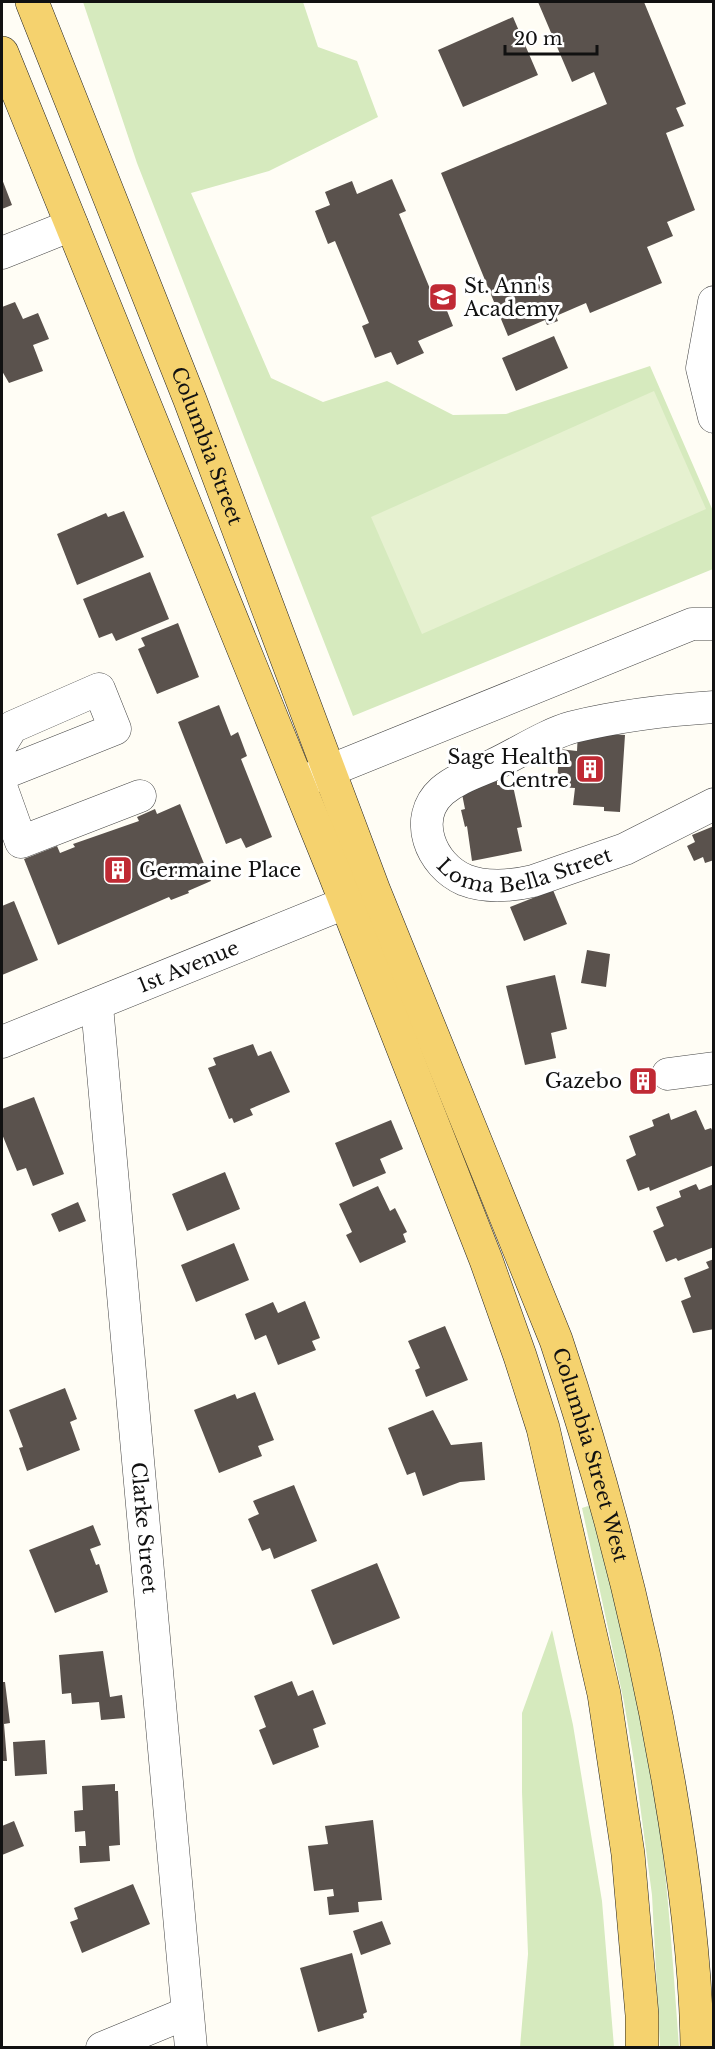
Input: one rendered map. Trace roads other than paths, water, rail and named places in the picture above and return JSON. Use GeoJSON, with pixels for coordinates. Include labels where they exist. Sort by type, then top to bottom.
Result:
{"type":"FeatureCollection","features":[{"type":"Feature","properties":{"kind":"main road","name":"Columbia Street"},"geometry":{"type":"LineString","coordinates":[[32,2],[190,400],[327,771],[360,897]]}},
{"type":"Feature","properties":{"kind":"main road"},"geometry":{"type":"LineString","coordinates":[[2,53],[297,784],[360,897]]}},
{"type":"Feature","properties":{"kind":"main road","name":"Columbia Street West"},"geometry":{"type":"LineString","coordinates":[[360,897],[543,1428],[604,1694],[628,1854],[642,2015],[642,2048]]}},
{"type":"Feature","properties":{"kind":"main road","name":"Columbia Street West"},"geometry":{"type":"LineString","coordinates":[[360,897],[556,1340],[611,1518],[652,1686],[680,1846],[696,2001],[697,2048]]}},
{"type":"Feature","properties":{"kind":"street"},"geometry":{"type":"LineString","coordinates":[[2,253],[72,225]]}},
{"type":"Feature","properties":{"kind":"street"},"geometry":{"type":"LineString","coordinates":[[714,302],[702,368],[714,417]]}},
{"type":"Feature","properties":{"kind":"street"},"geometry":{"type":"LineString","coordinates":[[297,784],[692,624],[714,624]]}},
{"type":"Feature","properties":{"kind":"street"},"geometry":{"type":"LineString","coordinates":[[2,743],[12,727],[99,689],[115,729],[12,770],[2,771]]}},
{"type":"Feature","properties":{"kind":"street","name":"Loma Bella Street"},"geometry":{"type":"LineString","coordinates":[[714,707],[672,709],[572,728],[450,786],[430,805],[426,825],[438,858],[458,876],[486,885],[517,884],[533,881],[625,849],[714,804]]}},
{"type":"Feature","properties":{"kind":"street"},"geometry":{"type":"LineString","coordinates":[[2,789],[21,842],[141,796]]}},
{"type":"Feature","properties":{"kind":"street","name":"1st Avenue"},"geometry":{"type":"LineString","coordinates":[[2,1042],[97,1006],[360,897]]}},
{"type":"Feature","properties":{"kind":"street","name":"Clarke Street"},"geometry":{"type":"LineString","coordinates":[[97,1006],[191,2048]]}},
{"type":"Feature","properties":{"kind":"street"},"geometry":{"type":"LineString","coordinates":[[668,1074],[714,1068]]}},
{"type":"Feature","properties":{"kind":"street"},"geometry":{"type":"LineString","coordinates":[[102,2048],[187,2013]]}},
{"type":"Feature","properties":{"kind":"place","name":"St. Ann's Academy"},"geometry":{"type":"Point","coordinates":[443,297]}},
{"type":"Feature","properties":{"kind":"place","name":"Sage Health Centre"},"geometry":{"type":"Point","coordinates":[590,769]}},
{"type":"Feature","properties":{"kind":"place","name":"Germaine Place"},"geometry":{"type":"Point","coordinates":[118,870]}},
{"type":"Feature","properties":{"kind":"place","name":"Gazebo"},"geometry":{"type":"Point","coordinates":[643,1081]}}]}
